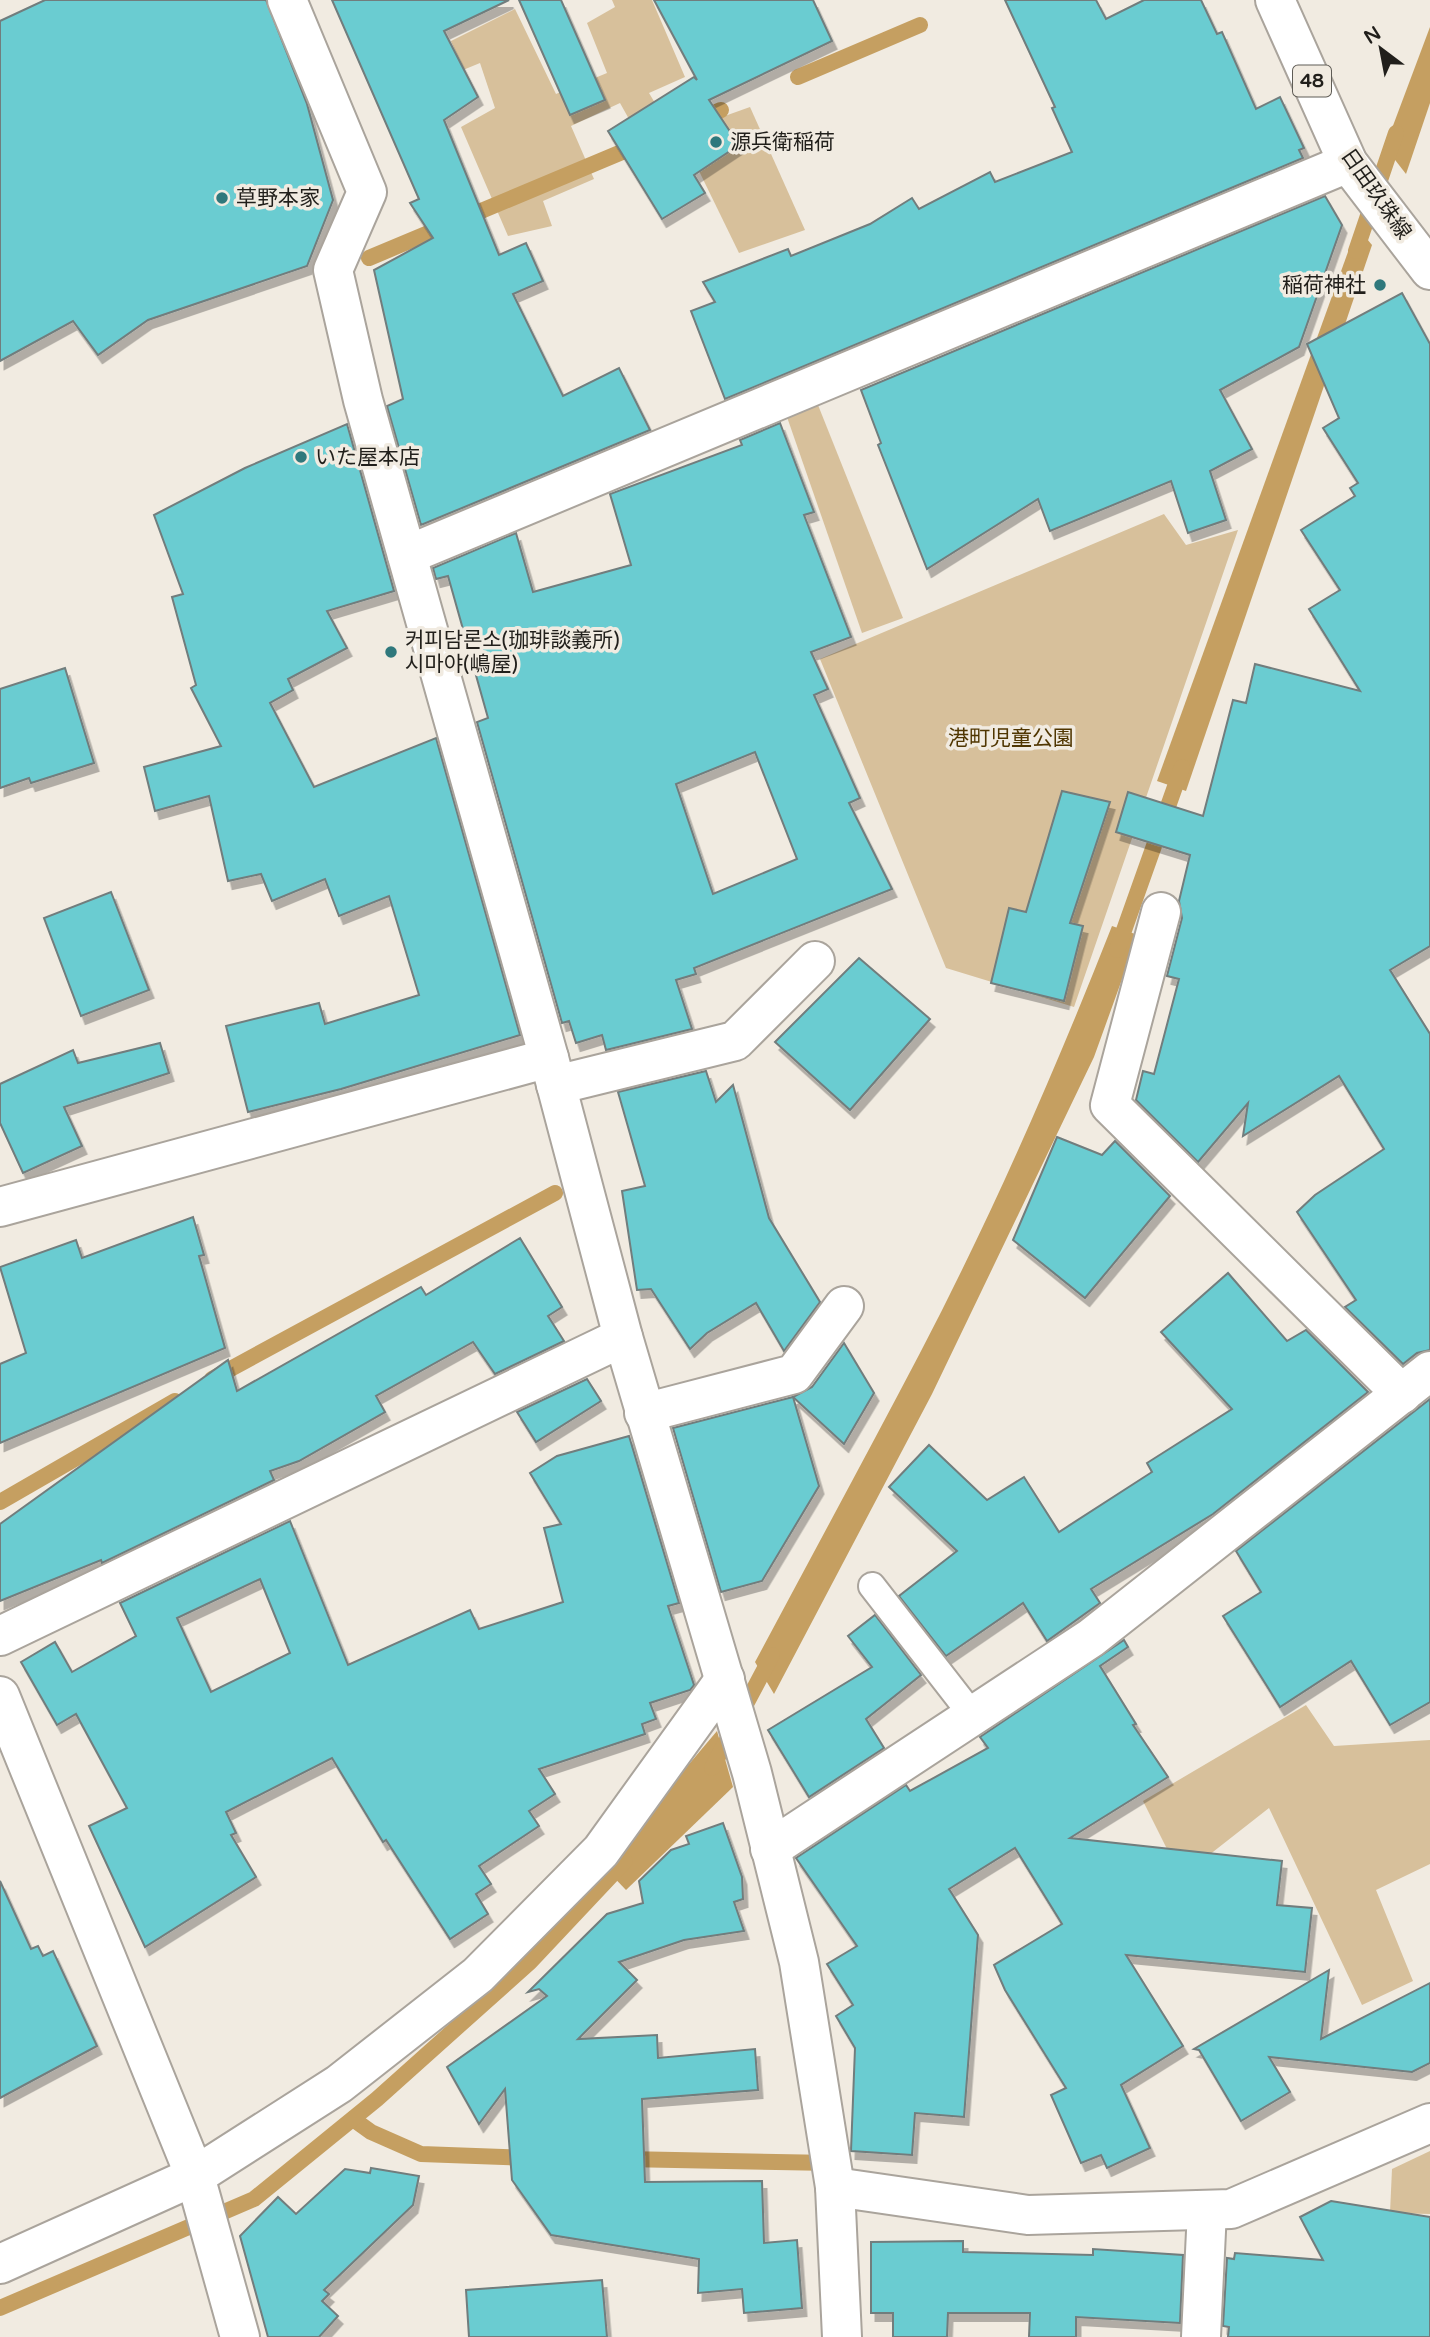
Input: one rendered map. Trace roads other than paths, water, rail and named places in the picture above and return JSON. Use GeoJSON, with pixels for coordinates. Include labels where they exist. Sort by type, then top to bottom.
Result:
{"type":"FeatureCollection","features":[{"type":"Feature","properties":{"kind":"street"},"geometry":{"type":"LineString","coordinates":[[287,0],[367,192],[333,270],[363,400],[552,1072],[622,1337],[752,1773],[799,1962],[835,2187],[842,2337]]}},
{"type":"Feature","properties":{"kind":"street","name":"日田玖珠線"},"geometry":{"type":"LineString","coordinates":[[1275,0],[1348,163],[1430,270]]}},
{"type":"Feature","properties":{"kind":"street"},"geometry":{"type":"LineString","coordinates":[[407,555],[1348,163]]}},
{"type":"Feature","properties":{"kind":"street"},"geometry":{"type":"LineString","coordinates":[[770,1850],[1091,1638],[1416,1383],[1110,1105],[1161,912]]}},
{"type":"Feature","properties":{"kind":"street"},"geometry":{"type":"LineString","coordinates":[[0,1208],[552,1072],[735,1041],[815,961]]}},
{"type":"Feature","properties":{"kind":"street"},"geometry":{"type":"LineString","coordinates":[[644,1413],[794,1374],[844,1306]]}},
{"type":"Feature","properties":{"kind":"street"},"geometry":{"type":"LineString","coordinates":[[0,1636],[622,1337]]}},
{"type":"Feature","properties":{"kind":"street"},"geometry":{"type":"LineString","coordinates":[[0,2264],[195,2176],[339,2084],[478,1975],[601,1851],[725,1679]]}},
{"type":"Feature","properties":{"kind":"street"},"geometry":{"type":"LineString","coordinates":[[0,1696],[195,2176],[240,2337]]}},
{"type":"Feature","properties":{"kind":"street"},"geometry":{"type":"LineString","coordinates":[[835,2187],[1028,2215],[1231,2210],[1430,2123]]}},
{"type":"Feature","properties":{"kind":"street"},"geometry":{"type":"LineString","coordinates":[[1201,2337],[1208,2210]]}},
{"type":"Feature","properties":{"kind":"lane"},"geometry":{"type":"LineString","coordinates":[[872,1586],[973,1716]]}},
{"type":"Feature","properties":{"kind":"waterway"},"geometry":{"type":"LineString","coordinates":[[798,77],[920,25]]}},
{"type":"Feature","properties":{"kind":"waterway"},"geometry":{"type":"LineString","coordinates":[[697,120],[721,110]]}},
{"type":"Feature","properties":{"kind":"waterway"},"geometry":{"type":"LineString","coordinates":[[1356,251],[1396,133]]}},
{"type":"Feature","properties":{"kind":"waterway"},"geometry":{"type":"LineString","coordinates":[[369,258],[641,144]]}},
{"type":"Feature","properties":{"kind":"waterway"},"geometry":{"type":"LineString","coordinates":[[1117,950],[1182,767]]}},
{"type":"Feature","properties":{"kind":"waterway"},"geometry":{"type":"LineString","coordinates":[[212,1379],[555,1193]]}},
{"type":"Feature","properties":{"kind":"waterway"},"geometry":{"type":"LineString","coordinates":[[0,1502],[175,1401]]}},
{"type":"Feature","properties":{"kind":"waterway"},"geometry":{"type":"LineString","coordinates":[[712,1768],[772,1655]]}},
{"type":"Feature","properties":{"kind":"waterway"},"geometry":{"type":"LineString","coordinates":[[0,2308],[254,2199],[377,2099],[530,1962],[625,1861]]}},
{"type":"Feature","properties":{"kind":"waterway"},"geometry":{"type":"LineString","coordinates":[[353,2119],[371,2132],[421,2154],[532,2158]]}},
{"type":"Feature","properties":{"kind":"waterway"},"geometry":{"type":"LineString","coordinates":[[624,2159],[832,2163]]}},
{"type":"Feature","properties":{"kind":"place","name":"源兵衛稲荷"},"geometry":{"type":"Point","coordinates":[716,142]}},
{"type":"Feature","properties":{"kind":"place","name":"草野本家"},"geometry":{"type":"Point","coordinates":[222,198]}},
{"type":"Feature","properties":{"kind":"place","name":"稲荷神社"},"geometry":{"type":"Point","coordinates":[1380,285]}},
{"type":"Feature","properties":{"kind":"place","name":"いた屋本店"},"geometry":{"type":"Point","coordinates":[301,457]}},
{"type":"Feature","properties":{"kind":"place","name":"커피담론소(珈琲談義所) 시마야(嶋屋)"},"geometry":{"type":"Point","coordinates":[391,652]}},
{"type":"Feature","properties":{"kind":"park label","name":"港町児童公園"},"geometry":{"type":"Point","coordinates":[1011,738]}}]}
